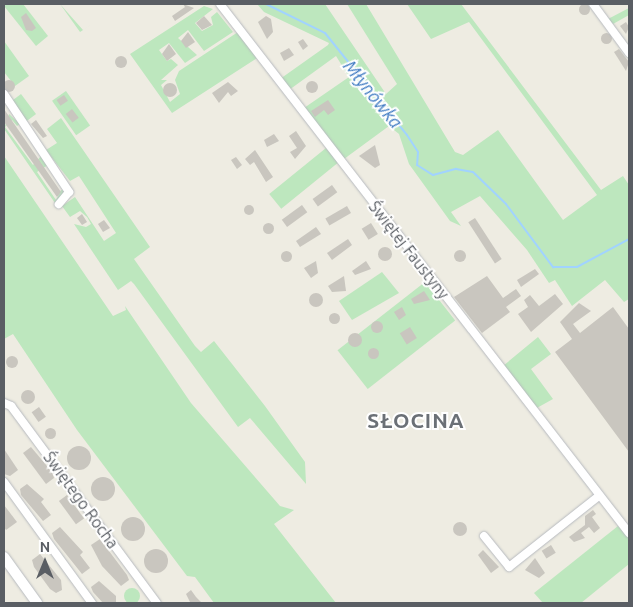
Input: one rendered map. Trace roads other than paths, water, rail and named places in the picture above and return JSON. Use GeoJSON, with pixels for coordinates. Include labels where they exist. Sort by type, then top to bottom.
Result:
{"type":"FeatureCollection","features":[{"type":"Feature","properties":{"kind":"street","name":"Świętej Faustyny"},"geometry":{"type":"LineString","coordinates":[[220,4],[599,496],[629,532]]}},
{"type":"Feature","properties":{"kind":"street"},"geometry":{"type":"LineString","coordinates":[[593,4],[629,53]]}},
{"type":"Feature","properties":{"kind":"street"},"geometry":{"type":"LineString","coordinates":[[4,94],[69,192],[59,204]]}},
{"type":"Feature","properties":{"kind":"street","name":"Świętego Rocha"},"geometry":{"type":"LineString","coordinates":[[4,403],[11,406],[157,603]]}},
{"type":"Feature","properties":{"kind":"street"},"geometry":{"type":"LineString","coordinates":[[4,482],[92,603]]}},
{"type":"Feature","properties":{"kind":"street"},"geometry":{"type":"LineString","coordinates":[[484,536],[509,567],[599,496]]}},
{"type":"Feature","properties":{"kind":"street"},"geometry":{"type":"LineString","coordinates":[[4,557],[37,603]]}},
{"type":"Feature","properties":{"kind":"waterway","name":"Młynówka"},"geometry":{"type":"LineString","coordinates":[[266,4],[325,33],[407,135],[418,152],[417,165],[433,175],[456,169],[473,172],[506,204],[553,267],[577,267],[629,239]]}},
{"type":"Feature","properties":{"kind":"district","name":"SŁOCINA"},"geometry":{"type":"Point","coordinates":[416,420]}}]}
